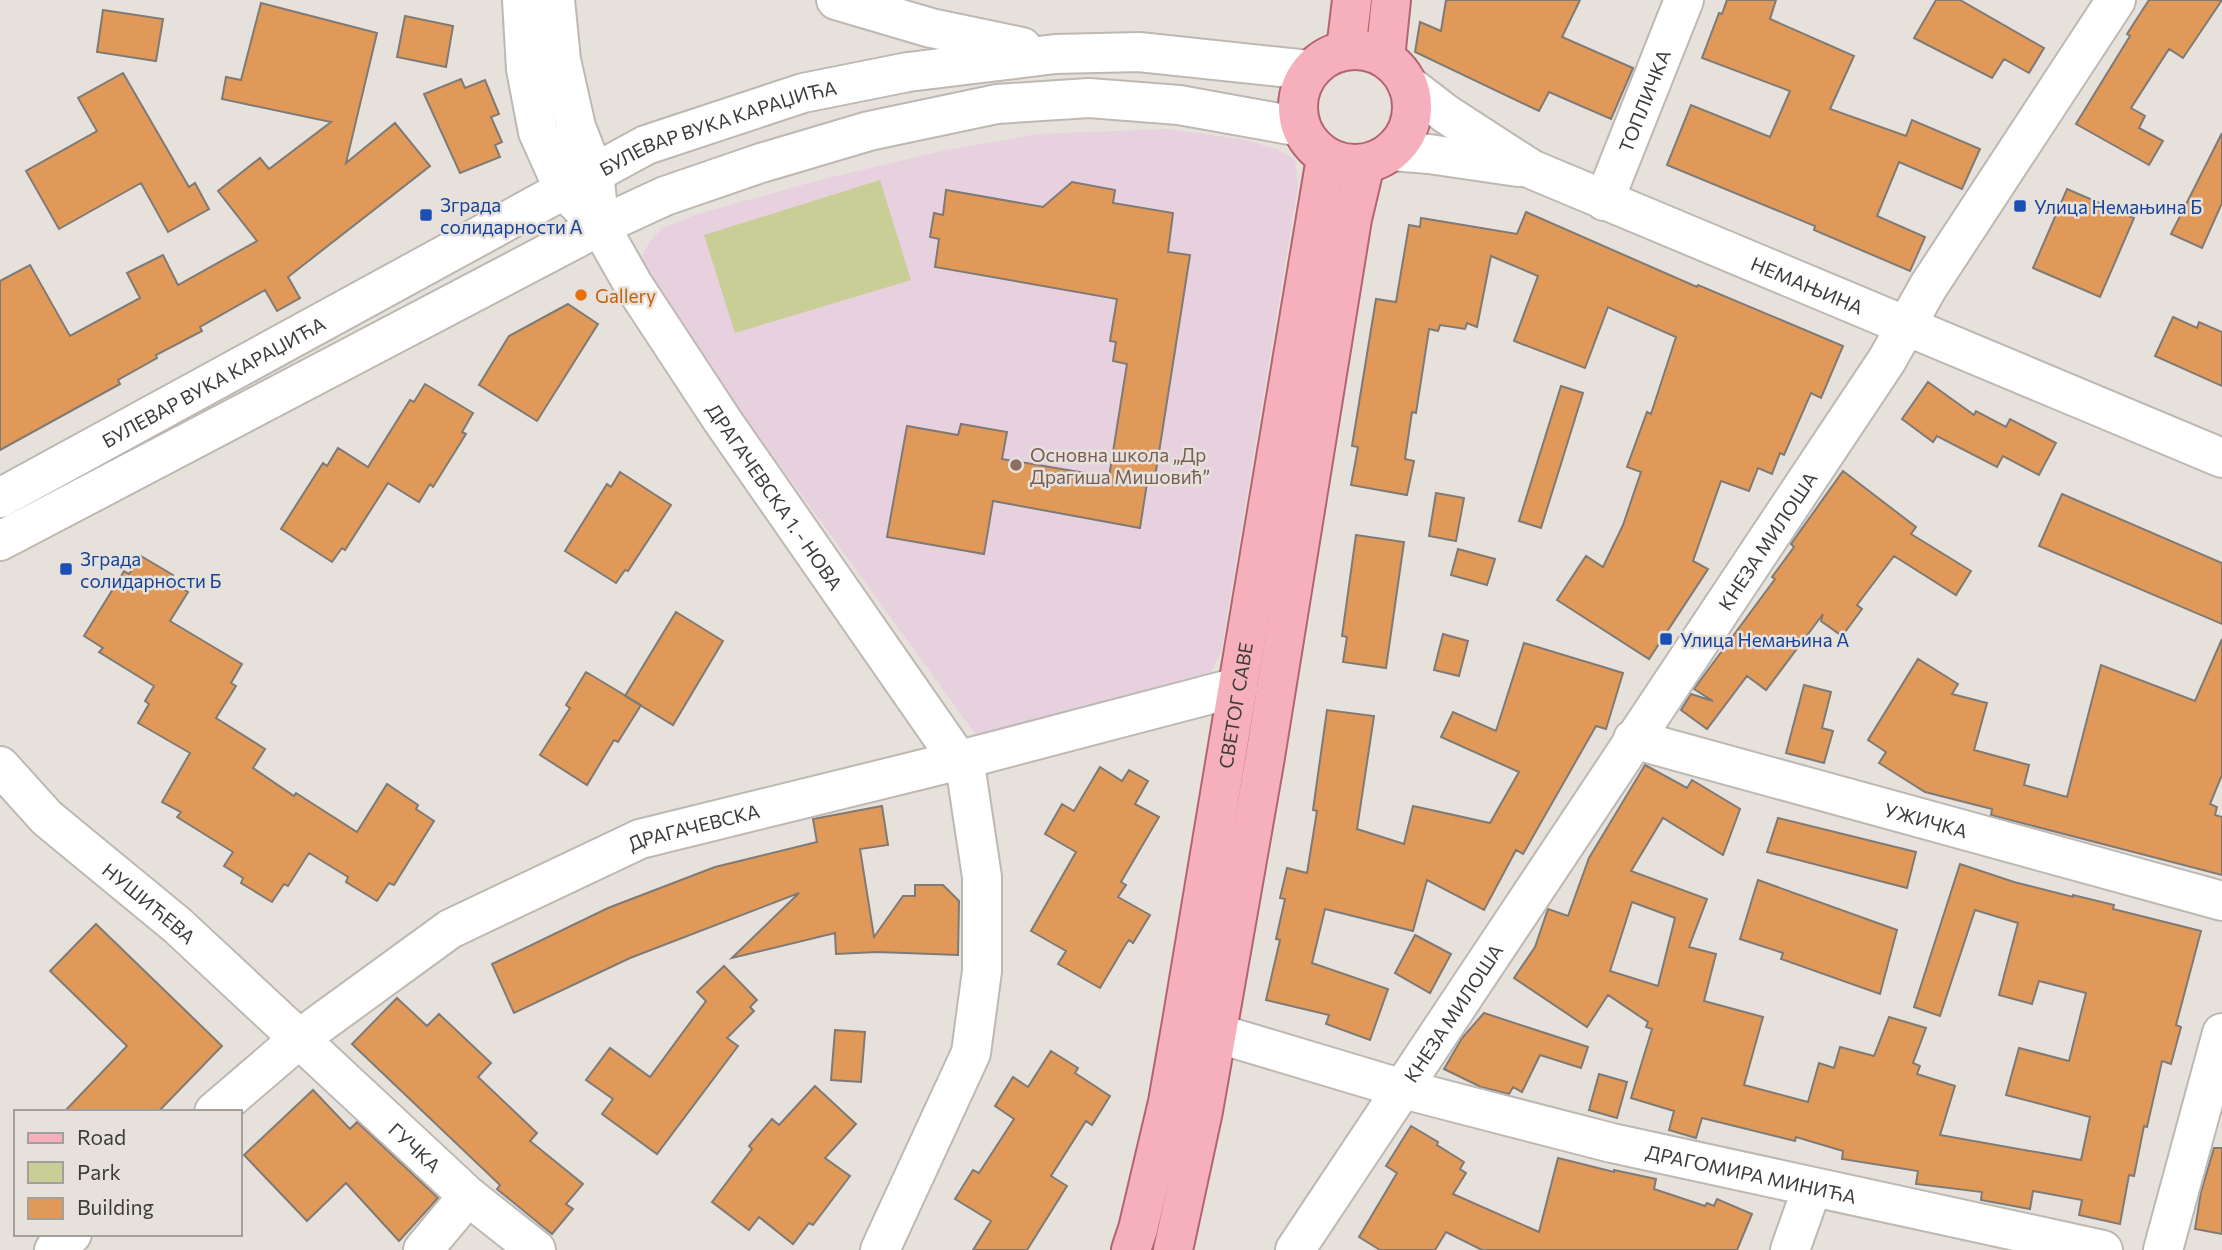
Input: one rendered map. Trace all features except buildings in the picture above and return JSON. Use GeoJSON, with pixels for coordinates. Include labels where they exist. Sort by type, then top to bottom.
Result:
{"type":"FeatureCollection","features":[{"type":"Feature","properties":{"kind":"main road"},"geometry":{"type":"LineString","coordinates":[[1346,50],[1352,0]]}},
{"type":"Feature","properties":{"kind":"main road"},"geometry":{"type":"LineString","coordinates":[[1391,0],[1396,71],[1412,101],[1411,120],[1404,137],[1379,157],[1346,164],[1326,158],[1314,148],[1301,127],[1297,114],[1298,95],[1309,70],[1332,54],[1346,50],[1368,52],[1396,71]]}},
{"type":"Feature","properties":{"kind":"main road","name":"СВЕТОГ САВЕ"},"geometry":{"type":"LineString","coordinates":[[1131,1250],[1168,1102],[1199,1030],[1265,757],[1352,219],[1379,157]]}},
{"type":"Feature","properties":{"kind":"main road","name":"СВЕТОГ САВЕ"},"geometry":{"type":"LineString","coordinates":[[1172,1250],[1203,1111],[1199,1030],[1238,687],[1326,158]]}},
{"type":"Feature","properties":{"kind":"street"},"geometry":{"type":"LineString","coordinates":[[522,0],[526,69],[538,132],[579,182],[600,226]]}},
{"type":"Feature","properties":{"kind":"street"},"geometry":{"type":"LineString","coordinates":[[555,0],[561,60],[573,113],[579,182]]}},
{"type":"Feature","properties":{"kind":"street"},"geometry":{"type":"LineString","coordinates":[[836,0],[931,28],[1055,54]]}},
{"type":"Feature","properties":{"kind":"street","name":"ТОПЛИЧКА"},"geometry":{"type":"LineString","coordinates":[[1604,201],[1684,0]]}},
{"type":"Feature","properties":{"kind":"street","name":"КНЕЗА МИЛОША"},"geometry":{"type":"LineString","coordinates":[[1295,1250],[1887,360],[1928,287],[2116,0]]}},
{"type":"Feature","properties":{"kind":"street","name":"БУЛЕВАР ВУКА КАРАЏИЋА"},"geometry":{"type":"LineString","coordinates":[[0,498],[646,145],[803,93],[908,72],[1055,54],[1139,52],[1309,70]]}},
{"type":"Feature","properties":{"kind":"street","name":"НЕМАЊИНА"},"geometry":{"type":"LineString","coordinates":[[1396,71],[1446,114],[1531,169],[2222,458]]}},
{"type":"Feature","properties":{"kind":"street","name":"БУЛЕВАР ВУКА КАРАЏИЋА"},"geometry":{"type":"LineString","coordinates":[[0,541],[600,226],[665,196],[761,163],[869,131],[997,104],[1089,98],[1246,115],[1301,127]]}},
{"type":"Feature","properties":{"kind":"street"},"geometry":{"type":"LineString","coordinates":[[1379,157],[1429,154],[1531,169]]}},
{"type":"Feature","properties":{"kind":"street","name":"ДРАГАЧЕВСКА 1. - НОВА"},"geometry":{"type":"LineString","coordinates":[[600,226],[634,286],[722,420],[966,771],[982,877],[982,971],[971,1054],[880,1250]]}},
{"type":"Feature","properties":{"kind":"street","name":"ДРАГАЧЕВСКА"},"geometry":{"type":"LineString","coordinates":[[216,1110],[299,1039],[450,929],[640,839],[960,760],[1238,687]]}},
{"type":"Feature","properties":{"kind":"street","name":"УЖИЧКА"},"geometry":{"type":"LineString","coordinates":[[1633,739],[2222,901]]}},
{"type":"Feature","properties":{"kind":"street","name":"НУШИЋЕВА"},"geometry":{"type":"LineString","coordinates":[[0,765],[47,818],[177,925],[299,1039]]}},
{"type":"Feature","properties":{"kind":"street","name":"ДРАГОМИРА МИНИЋА"},"geometry":{"type":"LineString","coordinates":[[1199,1030],[1403,1089],[1612,1143],[2103,1250]]}},
{"type":"Feature","properties":{"kind":"street"},"geometry":{"type":"LineString","coordinates":[[2162,1250],[2222,1033]]}},
{"type":"Feature","properties":{"kind":"street","name":"ГУЧКА"},"geometry":{"type":"LineString","coordinates":[[299,1039],[468,1196],[536,1250]]}},
{"type":"Feature","properties":{"kind":"street"},"geometry":{"type":"LineString","coordinates":[[1790,1250],[1812,1188]]}},
{"type":"Feature","properties":{"kind":"street"},"geometry":{"type":"LineString","coordinates":[[424,1250],[468,1196]]}},
{"type":"Feature","properties":{"kind":"street"},"geometry":{"type":"LineString","coordinates":[[54,1250],[70,1236]]}},
{"type":"Feature","properties":{"kind":"shaded area","name":"Основна школа „Др Драгиша Мишовић”"},"geometry":{"type":"Polygon","coordinates":[[[1167,129],[1246,140],[1279,150],[1295,160],[1298,186],[1221,653],[1209,675],[979,739],[643,277],[642,256],[650,241],[663,228],[695,215],[816,181],[942,151],[1037,134],[1167,129]]]}},
{"type":"Feature","properties":{"kind":"green space"},"geometry":{"type":"Polygon","coordinates":[[[880,180],[911,280],[735,333],[704,235],[880,180]]]}},
{"type":"Feature","properties":{"kind":"place","name":"Улица Немањина Б"},"geometry":{"type":"Point","coordinates":[2020,206]}},
{"type":"Feature","properties":{"kind":"place","name":"Зграда солидарности А"},"geometry":{"type":"Point","coordinates":[426,215]}},
{"type":"Feature","properties":{"kind":"place","name":"Gallery"},"geometry":{"type":"Point","coordinates":[581,295]}},
{"type":"Feature","properties":{"kind":"place","name":"Основна школа „Др Драгиша Мишовић”"},"geometry":{"type":"Point","coordinates":[1016,465]}},
{"type":"Feature","properties":{"kind":"place","name":"Зграда солидарности Б"},"geometry":{"type":"Point","coordinates":[66,569]}},
{"type":"Feature","properties":{"kind":"place","name":"Улица Немањина А"},"geometry":{"type":"Point","coordinates":[1666,639]}}]}
